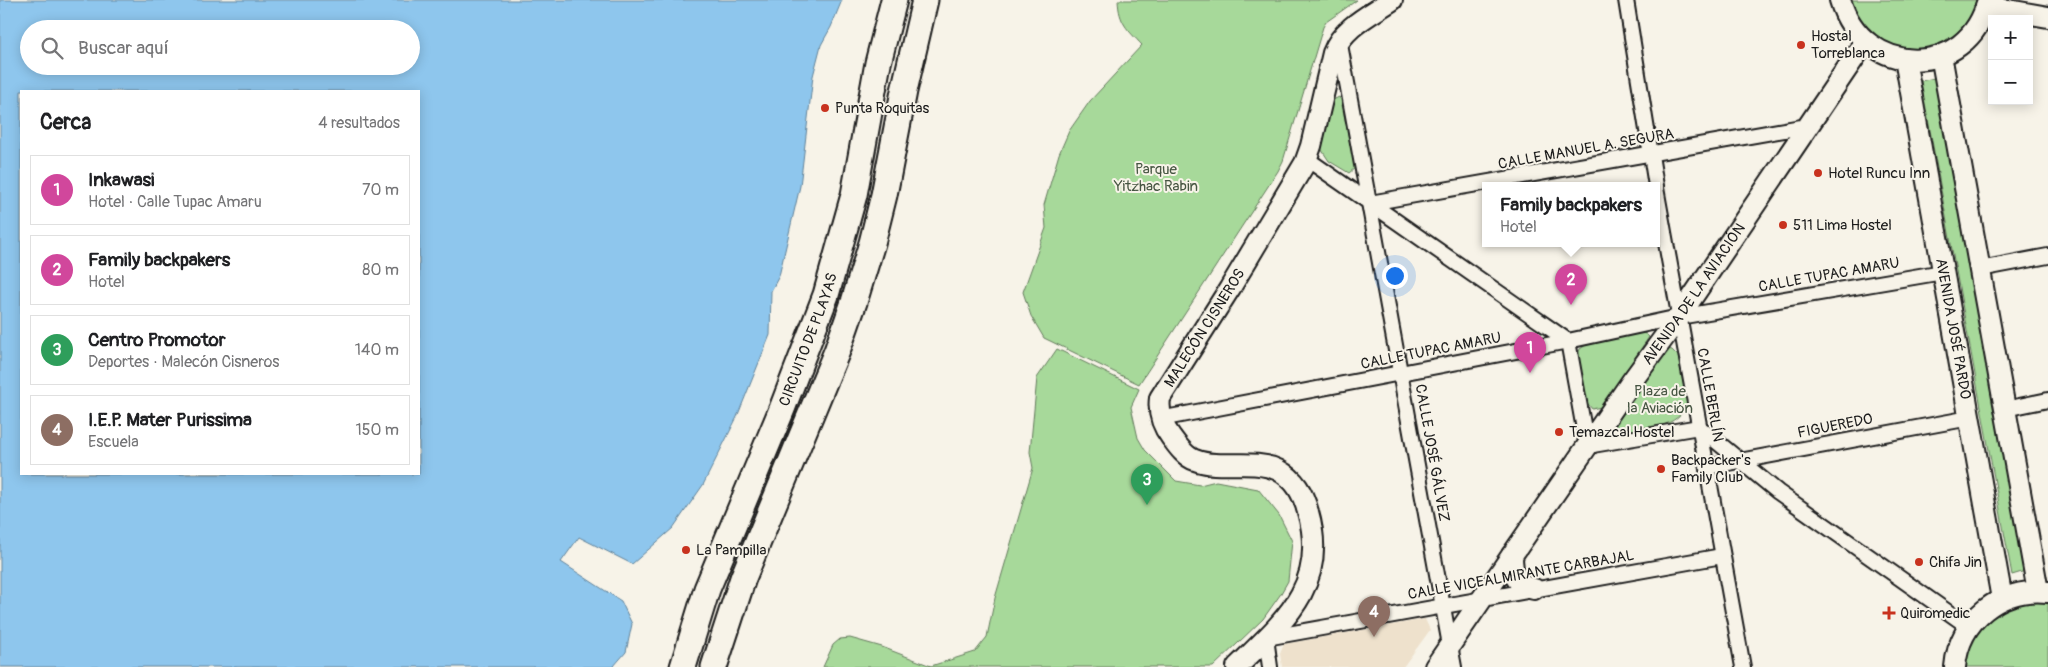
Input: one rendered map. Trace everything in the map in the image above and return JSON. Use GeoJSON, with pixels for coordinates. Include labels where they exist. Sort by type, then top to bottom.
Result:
{"type":"FeatureCollection","features":[{"type":"Feature","properties":{"kind":"highway","name":"CIRCUITO DE PLAYAS"},"geometry":{"type":"LineString","coordinates":[[683,667],[708,588],[782,409],[826,295],[854,195],[878,63],[894,0]]}},
{"type":"Feature","properties":{"kind":"highway","name":"CIRCUITO DE PLAYAS"},"geometry":{"type":"LineString","coordinates":[[714,667],[743,578],[837,351],[854,302],[884,195],[904,91],[926,0]]}},
{"type":"Feature","properties":{"kind":"main road"},"geometry":{"type":"LineString","coordinates":[[1339,39],[1348,30],[1392,0]]}},
{"type":"Feature","properties":{"kind":"main road"},"geometry":{"type":"LineString","coordinates":[[1840,0],[1848,21],[1865,42],[1884,53],[1905,59],[1927,59],[1941,55],[1959,45],[1969,36],[1981,18],[1987,3],[2048,17]]}},
{"type":"Feature","properties":{"kind":"main road","name":"MALECÓN CISNEROS"},"geometry":{"type":"LineString","coordinates":[[1160,419],[1158,409],[1160,398],[1230,288],[1307,159],[1333,53],[1339,39]]}},
{"type":"Feature","properties":{"kind":"main road","name":"AVENIDA DE LA AVIACIÓN"},"geometry":{"type":"LineString","coordinates":[[1435,667],[1587,446],[1679,317],[1865,42]]}},
{"type":"Feature","properties":{"kind":"main road"},"geometry":{"type":"LineString","coordinates":[[1941,55],[2005,410],[2043,592],[2020,593],[2002,599],[1984,611],[1969,627],[1959,647],[1954,667]]}},
{"type":"Feature","properties":{"kind":"main road","name":"AVENIDA JOSÉ PARDO"},"geometry":{"type":"LineString","coordinates":[[1905,59],[2002,599]]}},
{"type":"Feature","properties":{"kind":"main road"},"geometry":{"type":"LineString","coordinates":[[1160,419],[1165,430],[1178,447],[1194,460],[1261,465],[1276,469],[1290,477],[1300,489],[1312,523],[1314,548],[1305,589],[1266,638],[1237,667]]}},
{"type":"Feature","properties":{"kind":"main road"},"geometry":{"type":"LineString","coordinates":[[1512,555],[1514,576],[1523,585],[1534,590]]}},
{"type":"Feature","properties":{"kind":"street","name":"CALLE BERLÍN"},"geometry":{"type":"LineString","coordinates":[[1626,0],[1655,182]]}},
{"type":"Feature","properties":{"kind":"street","name":"CALLE JOSÉ GÁLVEZ"},"geometry":{"type":"LineString","coordinates":[[1339,39],[1454,667]]}},
{"type":"Feature","properties":{"kind":"street","name":"CALLE MANUEL A. SEGURA"},"geometry":{"type":"LineString","coordinates":[[1492,182],[1807,126]]}},
{"type":"Feature","properties":{"kind":"street"},"geometry":{"type":"LineString","coordinates":[[1307,159],[1568,341],[1587,446],[1699,427],[1778,492],[1969,627]]}},
{"type":"Feature","properties":{"kind":"street","name":"CALLE MANUEL A. SEGURA"},"geometry":{"type":"LineString","coordinates":[[1370,203],[1482,184]]}},
{"type":"Feature","properties":{"kind":"street","name":"CALLE BERLÍN"},"geometry":{"type":"LineString","coordinates":[[1660,210],[1743,667]]}},
{"type":"Feature","properties":{"kind":"street"},"geometry":{"type":"LineString","coordinates":[[1980,269],[2048,256]]}},
{"type":"Feature","properties":{"kind":"street","name":"CALLE TUPAC AMARU"},"geometry":{"type":"LineString","coordinates":[[1160,419],[1568,341],[1679,317],[1943,272]]}},
{"type":"Feature","properties":{"kind":"street"},"geometry":{"type":"LineString","coordinates":[[2005,410],[2048,400]]}},
{"type":"Feature","properties":{"kind":"street","name":"FIGUEREDO"},"geometry":{"type":"LineString","coordinates":[[1707,468],[1970,418]]}},
{"type":"Feature","properties":{"kind":"street","name":"CALLE VICEALMIRANTE CARBAJAL"},"geometry":{"type":"LineString","coordinates":[[1266,638],[1722,556]]}},
{"type":"Feature","properties":{"kind":"street"},"geometry":{"type":"LineString","coordinates":[[1266,638],[1270,667]]}},
{"type":"Feature","properties":{"kind":"shaded area"},"geometry":{"type":"Polygon","coordinates":[[[1425,619],[1430,630],[1403,667],[1282,667],[1280,654],[1284,644],[1425,619]]]}},
{"type":"Feature","properties":{"kind":"green space","name":"Parque Yitzhac Rabin"},"geometry":{"type":"Polygon","coordinates":[[[1118,0],[1357,0],[1326,22],[1323,27],[1283,161],[1278,171],[1139,384],[1044,338],[1031,316],[1023,292],[1046,228],[1044,205],[1059,154],[1069,131],[1090,101],[1142,45],[1128,30],[1122,20],[1118,0]]]}},
{"type":"Feature","properties":{"kind":"green space"},"geometry":{"type":"Polygon","coordinates":[[[1847,0],[1978,0],[1973,15],[1965,28],[1953,39],[1940,47],[1900,51],[1866,34],[1847,0]]]}},
{"type":"Feature","properties":{"kind":"green space"},"geometry":{"type":"Polygon","coordinates":[[[1943,76],[2035,568],[2012,575],[1921,81],[1943,76]]]}},
{"type":"Feature","properties":{"kind":"green space"},"geometry":{"type":"Polygon","coordinates":[[[1339,97],[1355,168],[1349,173],[1329,161],[1318,144],[1333,100],[1339,97]]]}},
{"type":"Feature","properties":{"kind":"green space","name":"Plaza de la Aviación"},"geometry":{"type":"Polygon","coordinates":[[[1642,333],[1649,337],[1601,407],[1592,409],[1585,400],[1576,360],[1580,349],[1589,343],[1642,333]]]}},
{"type":"Feature","properties":{"kind":"green space","name":"Plaza de la Aviación"},"geometry":{"type":"Polygon","coordinates":[[[1664,348],[1672,350],[1678,356],[1687,402],[1683,411],[1677,418],[1661,426],[1623,433],[1614,425],[1664,348]]]}},
{"type":"Feature","properties":{"kind":"green space"},"geometry":{"type":"Polygon","coordinates":[[[1057,349],[1139,389],[1131,407],[1138,438],[1145,450],[1176,481],[1200,485],[1216,481],[1258,489],[1279,515],[1292,541],[1288,581],[1263,619],[1213,667],[823,667],[833,645],[840,639],[850,638],[882,647],[931,666],[975,652],[987,637],[995,598],[1033,468],[1030,452],[1037,378],[1057,349]]]}},
{"type":"Feature","properties":{"kind":"green space"},"geometry":{"type":"Polygon","coordinates":[[[2021,600],[2048,600],[2048,667],[1962,667],[1970,642],[1982,625],[1998,612],[2021,600]]]}},
{"type":"Feature","properties":{"kind":"water"},"geometry":{"type":"Polygon","coordinates":[[[0,0],[842,0],[821,45],[813,76],[800,186],[779,276],[771,291],[770,335],[737,417],[703,485],[673,528],[632,564],[579,537],[561,562],[621,601],[632,624],[626,652],[613,667],[0,667],[0,0]]]}},
{"type":"Feature","properties":{"kind":"place","name":"Hostal Torreblanca"},"geometry":{"type":"Point","coordinates":[1801,45]}},
{"type":"Feature","properties":{"kind":"place","name":"Punta Roquitas"},"geometry":{"type":"Point","coordinates":[825,108]}},
{"type":"Feature","properties":{"kind":"place","name":"Hotel Runcu Inn"},"geometry":{"type":"Point","coordinates":[1818,173]}},
{"type":"Feature","properties":{"kind":"place","name":"511 Lima Hostel"},"geometry":{"type":"Point","coordinates":[1783,225]}},
{"type":"Feature","properties":{"kind":"place","name":"Family backpakers"},"geometry":{"type":"Point","coordinates":[1571,305]}},
{"type":"Feature","properties":{"kind":"place","name":"Inkawasi"},"geometry":{"type":"Point","coordinates":[1530,373]}},
{"type":"Feature","properties":{"kind":"place","name":"Temazcal Hostel"},"geometry":{"type":"Point","coordinates":[1559,432]}},
{"type":"Feature","properties":{"kind":"place","name":"Backpacker's Family Club"},"geometry":{"type":"Point","coordinates":[1661,469]}},
{"type":"Feature","properties":{"kind":"place","name":"Centro Promotor"},"geometry":{"type":"Point","coordinates":[1147,505]}},
{"type":"Feature","properties":{"kind":"place","name":"La Pampilla"},"geometry":{"type":"Point","coordinates":[686,550]}},
{"type":"Feature","properties":{"kind":"place","name":"Chifa Jin"},"geometry":{"type":"Point","coordinates":[1919,562]}},
{"type":"Feature","properties":{"kind":"place","name":"Quiromedic"},"geometry":{"type":"Point","coordinates":[1889,613]}},
{"type":"Feature","properties":{"kind":"place","name":"I.E.P. Mater Purissima"},"geometry":{"type":"Point","coordinates":[1374,637]}}]}
